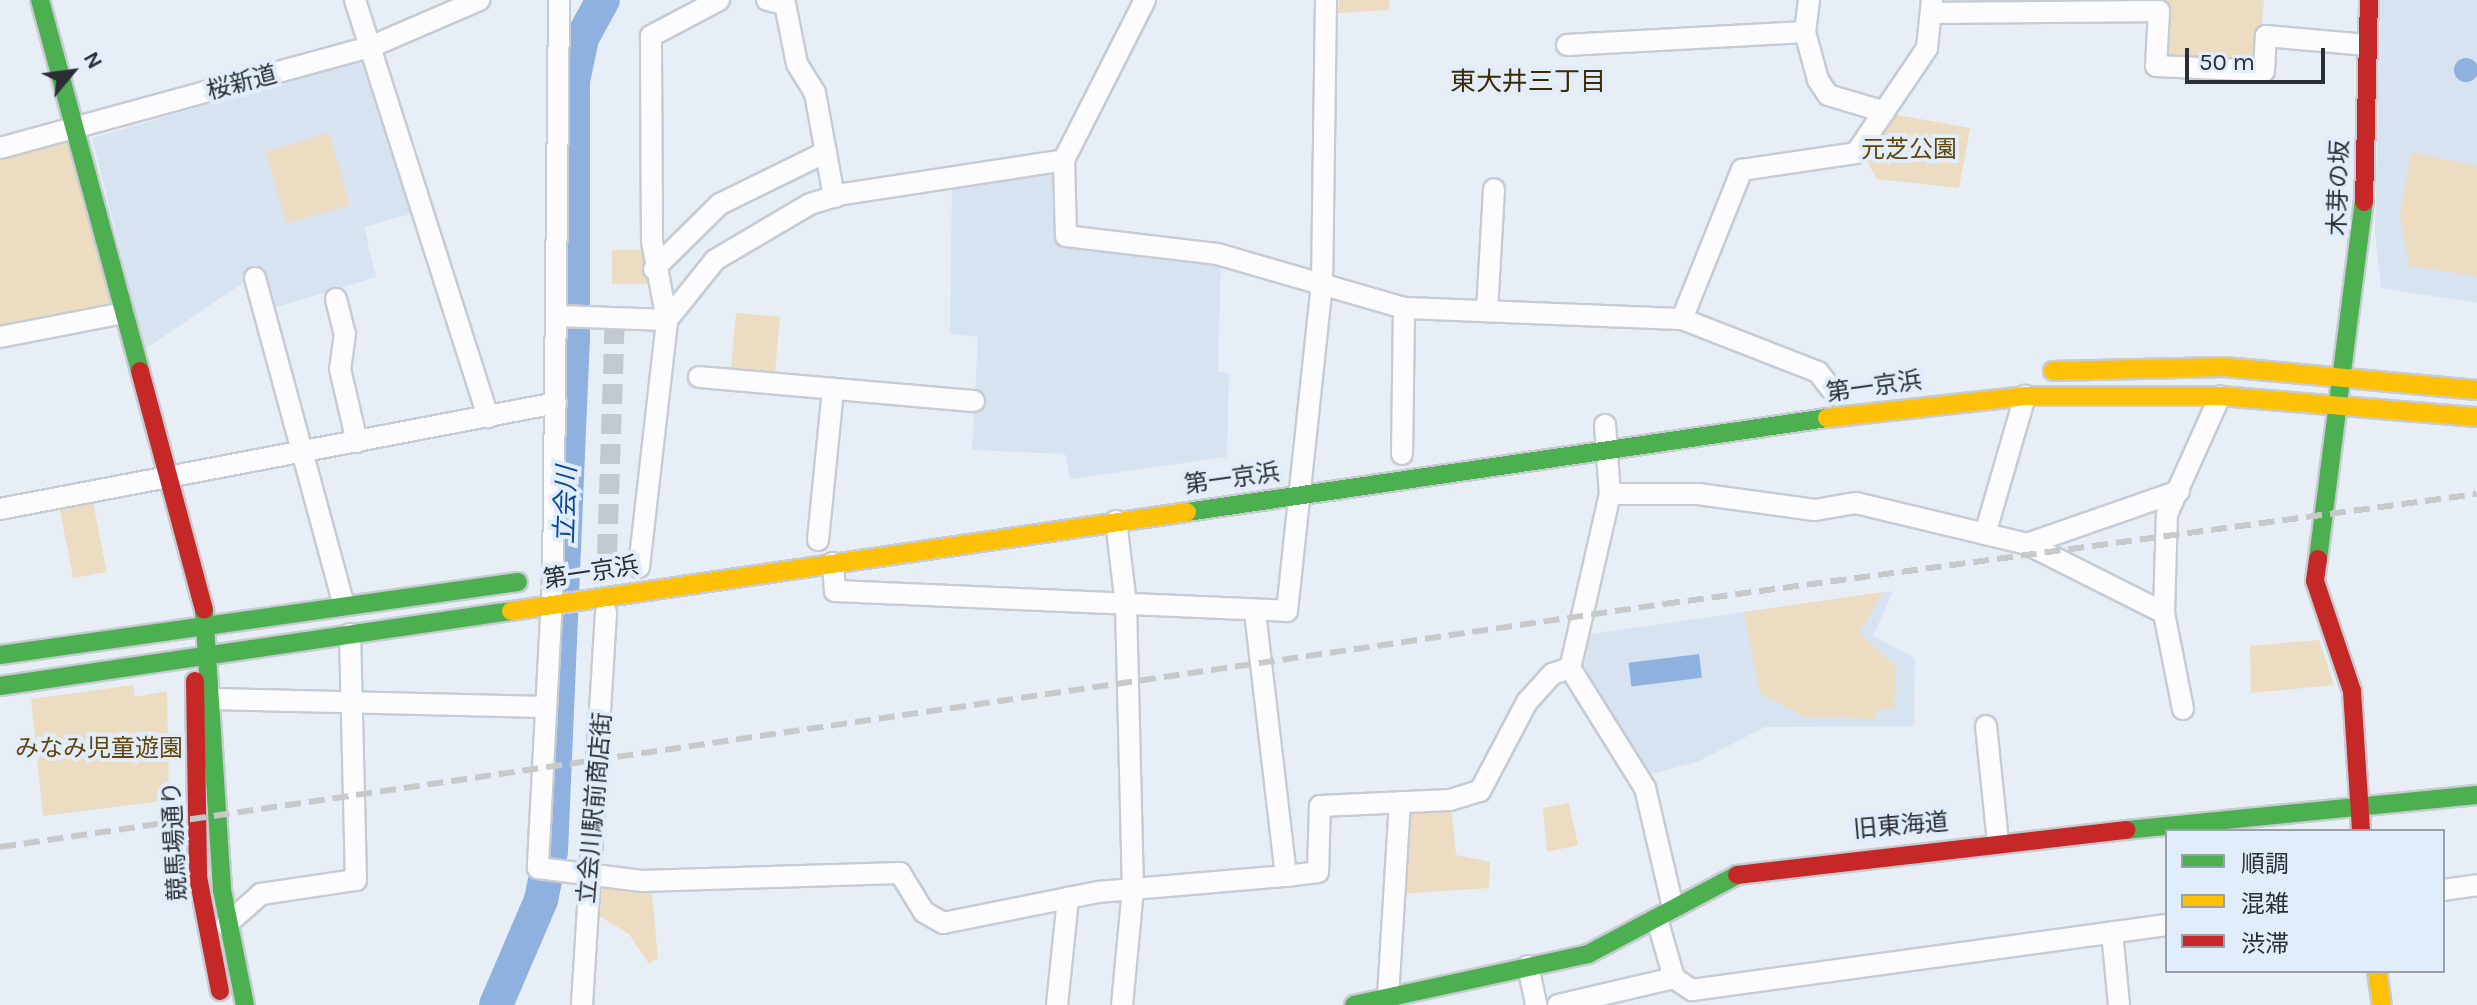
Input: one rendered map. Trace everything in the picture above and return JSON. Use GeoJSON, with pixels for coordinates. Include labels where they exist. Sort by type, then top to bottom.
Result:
{"type":"FeatureCollection","features":[{"type":"Feature","properties":{"kind":"main road"},"geometry":{"type":"LineString","coordinates":[[42,0],[206,625],[204,657]]}},
{"type":"Feature","properties":{"kind":"main road","name":"木芽の坂"},"geometry":{"type":"LineString","coordinates":[[2361,829],[2352,691],[2315,581],[2335,403],[2363,229],[2369,0]]}},
{"type":"Feature","properties":{"kind":"main road"},"geometry":{"type":"LineString","coordinates":[[2028,372],[2143,366],[2340,376],[2477,390]]}},
{"type":"Feature","properties":{"kind":"main road","name":"第一京浜"},"geometry":{"type":"LineString","coordinates":[[1806,398],[1863,390]]}},
{"type":"Feature","properties":{"kind":"main road","name":"第一京浜"},"geometry":{"type":"LineString","coordinates":[[0,686],[1297,494],[2025,396],[2220,396],[2477,417]]}},
{"type":"Feature","properties":{"kind":"main road"},"geometry":{"type":"LineString","coordinates":[[1583,428],[1630,421]]}},
{"type":"Feature","properties":{"kind":"main road","name":"第一京浜"},"geometry":{"type":"LineString","coordinates":[[1290,470],[1327,465]]}},
{"type":"Feature","properties":{"kind":"main road","name":"第一京浜"},"geometry":{"type":"LineString","coordinates":[[631,568],[669,562]]}},
{"type":"Feature","properties":{"kind":"main road","name":"第一京浜"},"geometry":{"type":"LineString","coordinates":[[0,655],[561,577]]}},
{"type":"Feature","properties":{"kind":"main road","name":"競馬場通り"},"geometry":{"type":"LineString","coordinates":[[204,657],[214,699],[226,925],[245,1005]]}},
{"type":"Feature","properties":{"kind":"main road","name":"競馬場通り"},"geometry":{"type":"LineString","coordinates":[[204,657],[198,877],[224,1005]]}},
{"type":"Feature","properties":{"kind":"main road","name":"旧東海道"},"geometry":{"type":"LineString","coordinates":[[1354,1005],[1588,954],[1752,871],[1998,842],[2477,795]]}},
{"type":"Feature","properties":{"kind":"main road"},"geometry":{"type":"LineString","coordinates":[[2377,973],[2382,1005]]}},
{"type":"Feature","properties":{"kind":"street"},"geometry":{"type":"LineString","coordinates":[[355,0],[488,417]]}},
{"type":"Feature","properties":{"kind":"street","name":"桜新道"},"geometry":{"type":"LineString","coordinates":[[0,148],[370,47],[479,0]]}},
{"type":"Feature","properties":{"kind":"street"},"geometry":{"type":"LineString","coordinates":[[559,0],[562,317],[556,403],[561,577],[554,602],[545,707],[538,868],[588,877],[900,873],[924,912],[943,923],[1068,898],[1133,889],[1318,872],[1320,806],[1400,802],[1480,791],[1527,702],[1552,674],[1570,668]]}},
{"type":"Feature","properties":{"kind":"street"},"geometry":{"type":"LineString","coordinates":[[631,568],[667,320],[654,269],[651,36],[719,0]]}},
{"type":"Feature","properties":{"kind":"street"},"geometry":{"type":"LineString","coordinates":[[767,0],[785,4],[826,152],[834,197]]}},
{"type":"Feature","properties":{"kind":"street"},"geometry":{"type":"LineString","coordinates":[[1145,0],[1064,160],[1066,236],[1217,254],[1404,308],[1682,319],[1818,372],[1836,395]]}},
{"type":"Feature","properties":{"kind":"street"},"geometry":{"type":"LineString","coordinates":[[833,563],[835,591],[1255,612],[1287,611],[1297,494],[1290,470],[1322,286],[1326,0]]}},
{"type":"Feature","properties":{"kind":"street"},"geometry":{"type":"LineString","coordinates":[[1809,0],[1805,32],[1828,95],[1885,112]]}},
{"type":"Feature","properties":{"kind":"street"},"geometry":{"type":"LineString","coordinates":[[1682,319],[1742,170],[1856,153],[1927,48],[1932,6],[2159,11],[2156,66],[2264,71],[2266,36],[2367,45]]}},
{"type":"Feature","properties":{"kind":"street"},"geometry":{"type":"LineString","coordinates":[[1567,45],[1805,32]]}},
{"type":"Feature","properties":{"kind":"street"},"geometry":{"type":"LineString","coordinates":[[654,269],[720,204],[826,152]]}},
{"type":"Feature","properties":{"kind":"street"},"geometry":{"type":"LineString","coordinates":[[667,320],[715,260],[834,197],[1064,160]]}},
{"type":"Feature","properties":{"kind":"street"},"geometry":{"type":"LineString","coordinates":[[1487,311],[1494,189]]}},
{"type":"Feature","properties":{"kind":"street"},"geometry":{"type":"LineString","coordinates":[[255,278],[344,605]]}},
{"type":"Feature","properties":{"kind":"street"},"geometry":{"type":"LineString","coordinates":[[336,299],[345,334],[340,369],[357,442]]}},
{"type":"Feature","properties":{"kind":"street"},"geometry":{"type":"LineString","coordinates":[[1402,454],[1404,308]]}},
{"type":"Feature","properties":{"kind":"street"},"geometry":{"type":"LineString","coordinates":[[0,337],[124,313]]}},
{"type":"Feature","properties":{"kind":"street"},"geometry":{"type":"LineString","coordinates":[[562,317],[667,320]]}},
{"type":"Feature","properties":{"kind":"street"},"geometry":{"type":"LineString","coordinates":[[699,377],[974,401]]}},
{"type":"Feature","properties":{"kind":"street"},"geometry":{"type":"LineString","coordinates":[[819,540],[833,389]]}},
{"type":"Feature","properties":{"kind":"street"},"geometry":{"type":"LineString","coordinates":[[1985,534],[2025,396]]}},
{"type":"Feature","properties":{"kind":"street"},"geometry":{"type":"LineString","coordinates":[[2183,709],[2164,613],[2167,514],[2220,396]]}},
{"type":"Feature","properties":{"kind":"street"},"geometry":{"type":"LineString","coordinates":[[0,509],[556,403]]}},
{"type":"Feature","properties":{"kind":"street"},"geometry":{"type":"LineString","coordinates":[[1605,425],[1610,494],[1570,668],[1645,788],[1674,978]]}},
{"type":"Feature","properties":{"kind":"street"},"geometry":{"type":"LineString","coordinates":[[2027,544],[2179,491]]}},
{"type":"Feature","properties":{"kind":"street"},"geometry":{"type":"LineString","coordinates":[[1610,494],[1698,494],[1815,510],[1856,503],[2027,544],[2164,613]]}},
{"type":"Feature","properties":{"kind":"street"},"geometry":{"type":"LineString","coordinates":[[1116,521],[1126,605],[1133,889],[1122,1005]]}},
{"type":"Feature","properties":{"kind":"street","name":"立会川駅前商店街"},"geometry":{"type":"LineString","coordinates":[[582,1005],[588,877],[607,690],[606,612]]}},
{"type":"Feature","properties":{"kind":"street"},"geometry":{"type":"LineString","coordinates":[[1255,612],[1286,876]]}},
{"type":"Feature","properties":{"kind":"street"},"geometry":{"type":"LineString","coordinates":[[226,925],[261,894],[356,880],[350,634]]}},
{"type":"Feature","properties":{"kind":"street"},"geometry":{"type":"LineString","coordinates":[[214,699],[545,707]]}},
{"type":"Feature","properties":{"kind":"street"},"geometry":{"type":"LineString","coordinates":[[1986,726],[1998,842]]}},
{"type":"Feature","properties":{"kind":"street"},"geometry":{"type":"LineString","coordinates":[[1388,997],[1400,802]]}},
{"type":"Feature","properties":{"kind":"street"},"geometry":{"type":"LineString","coordinates":[[2445,890],[2477,885]]}},
{"type":"Feature","properties":{"kind":"street"},"geometry":{"type":"LineString","coordinates":[[1057,1005],[1068,898]]}},
{"type":"Feature","properties":{"kind":"street"},"geometry":{"type":"LineString","coordinates":[[1558,1005],[1674,978],[1692,990],[2165,925]]}},
{"type":"Feature","properties":{"kind":"street"},"geometry":{"type":"LineString","coordinates":[[2112,932],[2119,1005]]}},
{"type":"Feature","properties":{"kind":"street"},"geometry":{"type":"LineString","coordinates":[[1528,966],[1536,1005]]}},
{"type":"Feature","properties":{"kind":"shaded area"},"geometry":{"type":"Polygon","coordinates":[[[2380,0],[2477,0],[2477,303],[2381,288],[2375,232],[2380,0]]]}},
{"type":"Feature","properties":{"kind":"shaded area"},"geometry":{"type":"Polygon","coordinates":[[[367,58],[417,212],[364,227],[376,277],[274,308],[261,271],[145,349],[92,138],[367,58]]]}},
{"type":"Feature","properties":{"kind":"shaded area"},"geometry":{"type":"Polygon","coordinates":[[[1059,169],[1059,243],[1221,261],[1218,372],[1229,373],[1227,457],[1070,479],[1065,454],[972,450],[978,337],[950,334],[952,181],[1059,169]]]}},
{"type":"Feature","properties":{"kind":"shaded area"},"geometry":{"type":"Polygon","coordinates":[[[1893,591],[1873,636],[1915,658],[1914,726],[1765,727],[1697,762],[1643,776],[1583,675],[1590,634],[1893,591]]]}},
{"type":"Feature","properties":{"kind":"green space"},"geometry":{"type":"Polygon","coordinates":[[[1339,0],[1390,0],[1389,10],[1338,13],[1339,0]]]}},
{"type":"Feature","properties":{"kind":"green space"},"geometry":{"type":"Polygon","coordinates":[[[2086,0],[2264,0],[2258,62],[2165,62],[2166,5],[2086,7],[2086,0]]]}},
{"type":"Feature","properties":{"kind":"green space","name":"元芝公園"},"geometry":{"type":"Polygon","coordinates":[[[1892,114],[1970,128],[1959,188],[1877,179],[1863,154],[1892,114]]]}},
{"type":"Feature","properties":{"kind":"green space"},"geometry":{"type":"Polygon","coordinates":[[[329,133],[350,205],[286,223],[266,151],[329,133]]]}},
{"type":"Feature","properties":{"kind":"green space"},"geometry":{"type":"Polygon","coordinates":[[[68,142],[115,309],[0,328],[0,159],[68,142]]]}},
{"type":"Feature","properties":{"kind":"green space"},"geometry":{"type":"Polygon","coordinates":[[[2411,152],[2477,166],[2477,276],[2409,266],[2400,215],[2411,152]]]}},
{"type":"Feature","properties":{"kind":"green space"},"geometry":{"type":"Polygon","coordinates":[[[612,250],[649,250],[649,284],[612,284],[612,250]]]}},
{"type":"Feature","properties":{"kind":"green space"},"geometry":{"type":"Polygon","coordinates":[[[736,313],[780,317],[775,373],[731,369],[736,313]]]}},
{"type":"Feature","properties":{"kind":"green space"},"geometry":{"type":"Polygon","coordinates":[[[93,502],[107,572],[73,578],[60,508],[93,502]]]}},
{"type":"Feature","properties":{"kind":"green space"},"geometry":{"type":"Polygon","coordinates":[[[1883,592],[1859,633],[1896,666],[1894,710],[1876,709],[1876,719],[1804,717],[1760,693],[1744,612],[1883,592]]]}},
{"type":"Feature","properties":{"kind":"green space"},"geometry":{"type":"Polygon","coordinates":[[[2319,640],[2334,685],[2251,693],[2250,646],[2319,640]]]}},
{"type":"Feature","properties":{"kind":"green space","name":"みなみ児童遊園"},"geometry":{"type":"Polygon","coordinates":[[[133,685],[135,697],[167,691],[169,800],[43,816],[31,699],[133,685]]]}},
{"type":"Feature","properties":{"kind":"green space"},"geometry":{"type":"Polygon","coordinates":[[[1569,803],[1578,845],[1547,852],[1543,808],[1569,803]]]}},
{"type":"Feature","properties":{"kind":"green space"},"geometry":{"type":"Polygon","coordinates":[[[1451,806],[1456,855],[1490,862],[1489,888],[1398,894],[1405,809],[1451,806]]]}},
{"type":"Feature","properties":{"kind":"green space"},"geometry":{"type":"Polygon","coordinates":[[[592,881],[651,885],[658,958],[649,964],[629,934],[591,911],[592,881]]]}},
{"type":"Feature","properties":{"kind":"water"},"geometry":{"type":"Polygon","coordinates":[[[2466,58],[2474,62],[2478,70],[2474,78],[2466,82],[2458,78],[2454,70],[2458,62],[2466,58]]]}},
{"type":"Feature","properties":{"kind":"water"},"geometry":{"type":"Polygon","coordinates":[[[1699,654],[1702,678],[1631,686],[1629,663],[1699,654]]]}},
{"type":"Feature","properties":{"kind":"waterway","name":"立会川"},"geometry":{"type":"LineString","coordinates":[[496,1005],[541,900],[551,851],[573,337],[573,81],[582,38],[603,0]]}},
{"type":"Feature","properties":{"kind":"tunnel"},"geometry":{"type":"LineString","coordinates":[[607,554],[615,319]]}},
{"type":"Feature","properties":{"kind":"railway"},"geometry":{"type":"LineString","coordinates":[[0,847],[1664,604],[2477,494]]}},
{"type":"Feature","properties":{"kind":"traffic: fast"},"geometry":{"type":"LineString","coordinates":[[40,0],[140,371]]}},
{"type":"Feature","properties":{"kind":"traffic: fast"},"geometry":{"type":"LineString","coordinates":[[2318,559],[2364,202]]}},
{"type":"Feature","properties":{"kind":"traffic: fast"},"geometry":{"type":"LineString","coordinates":[[1187,512],[1827,418]]}},
{"type":"Feature","properties":{"kind":"traffic: fast"},"geometry":{"type":"LineString","coordinates":[[0,655],[518,582]]}},
{"type":"Feature","properties":{"kind":"traffic: fast"},"geometry":{"type":"LineString","coordinates":[[204,610],[222,890],[245,1005]]}},
{"type":"Feature","properties":{"kind":"traffic: fast"},"geometry":{"type":"LineString","coordinates":[[0,686],[511,611]]}},
{"type":"Feature","properties":{"kind":"traffic: fast"},"geometry":{"type":"LineString","coordinates":[[2126,830],[2477,795]]}},
{"type":"Feature","properties":{"kind":"traffic: fast"},"geometry":{"type":"LineString","coordinates":[[1354,1005],[1588,954],[1737,875]]}},
{"type":"Feature","properties":{"kind":"traffic: slow"},"geometry":{"type":"LineString","coordinates":[[2053,371],[2224,367],[2477,390]]}},
{"type":"Feature","properties":{"kind":"traffic: slow"},"geometry":{"type":"LineString","coordinates":[[1827,418],[2025,396],[2220,396],[2477,417]]}},
{"type":"Feature","properties":{"kind":"traffic: slow"},"geometry":{"type":"LineString","coordinates":[[511,611],[1187,512]]}},
{"type":"Feature","properties":{"kind":"traffic: slow"},"geometry":{"type":"LineString","coordinates":[[2377,973],[2382,1005]]}},
{"type":"Feature","properties":{"kind":"traffic: jam"},"geometry":{"type":"LineString","coordinates":[[2364,202],[2369,0]]}},
{"type":"Feature","properties":{"kind":"traffic: jam"},"geometry":{"type":"LineString","coordinates":[[140,371],[204,610]]}},
{"type":"Feature","properties":{"kind":"traffic: jam"},"geometry":{"type":"LineString","coordinates":[[2318,559],[2315,581],[2352,691],[2361,829]]}},
{"type":"Feature","properties":{"kind":"traffic: jam"},"geometry":{"type":"LineString","coordinates":[[195,681],[198,877],[220,991]]}},
{"type":"Feature","properties":{"kind":"traffic: jam"},"geometry":{"type":"LineString","coordinates":[[1737,875],[2126,830]]}},
{"type":"Feature","properties":{"kind":"district","name":"東大井三丁目"},"geometry":{"type":"Point","coordinates":[1528,82]}}]}
